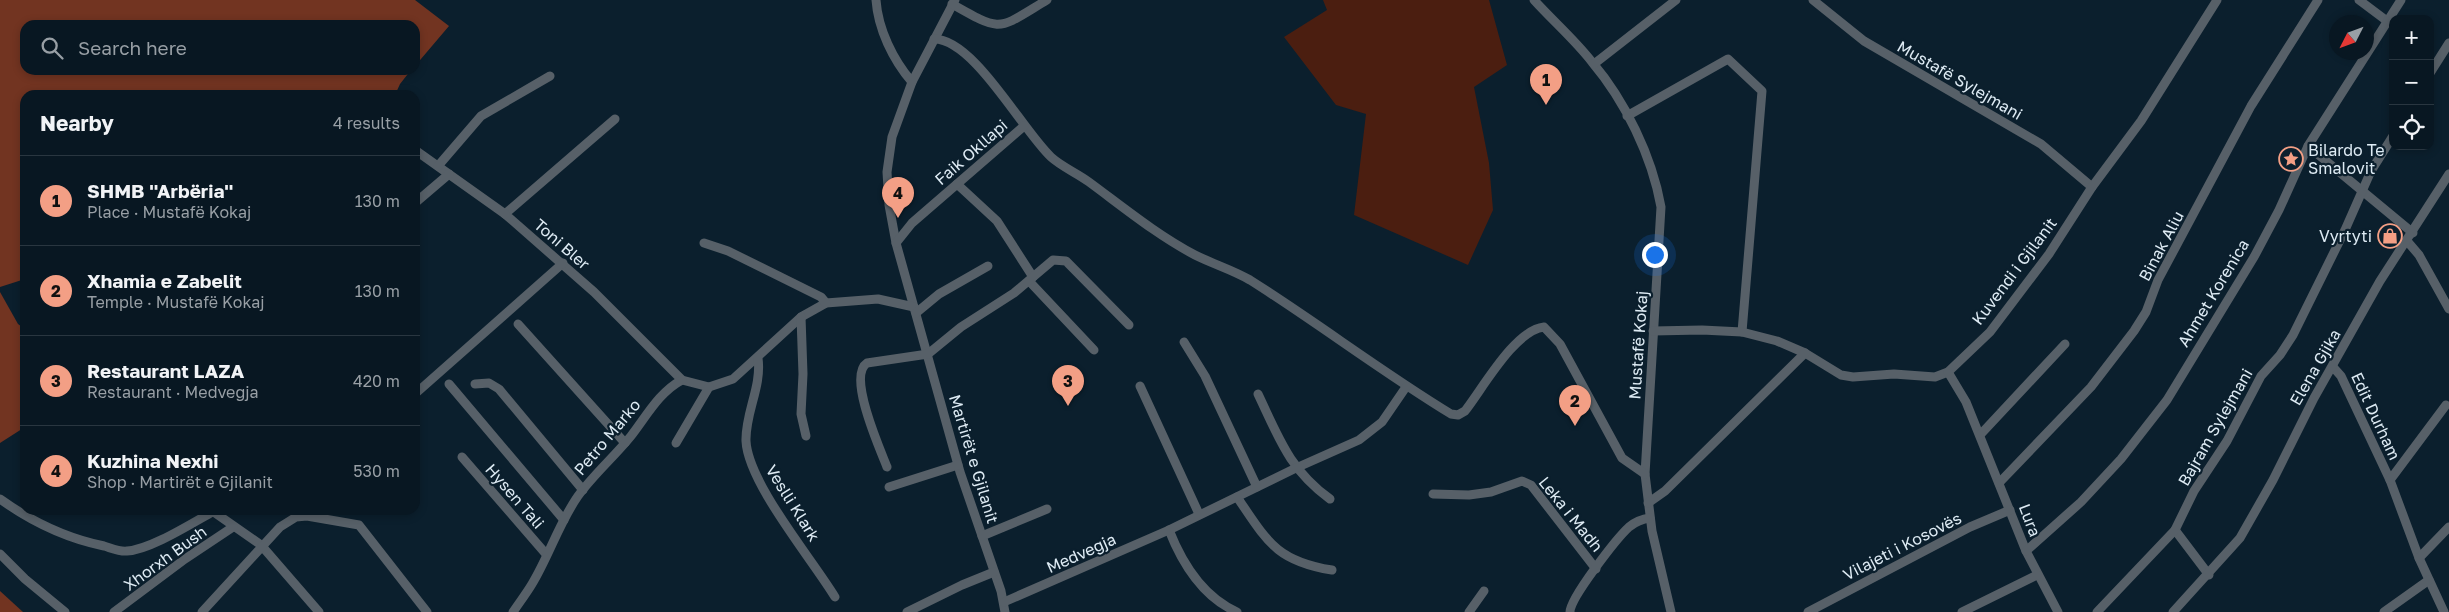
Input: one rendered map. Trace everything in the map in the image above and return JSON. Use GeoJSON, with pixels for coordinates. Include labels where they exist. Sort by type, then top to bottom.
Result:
{"type":"FeatureCollection","features":[{"type":"Feature","properties":{"kind":"street"},"geometry":{"type":"LineString","coordinates":[[876,0],[878,13],[890,50],[901,69],[912,82]]}},
{"type":"Feature","properties":{"kind":"street"},"geometry":{"type":"LineString","coordinates":[[953,2],[987,24],[998,25],[1008,23],[1047,0]]}},
{"type":"Feature","properties":{"kind":"street","name":"Mustafë Kokaj"},"geometry":{"type":"LineString","coordinates":[[1534,0],[1594,64],[1626,116],[1651,168],[1662,207],[1645,474],[1650,518],[1671,612]]}},
{"type":"Feature","properties":{"kind":"street"},"geometry":{"type":"LineString","coordinates":[[1594,64],[1676,0]]}},
{"type":"Feature","properties":{"kind":"street","name":"Mustafë Sylejmani"},"geometry":{"type":"LineString","coordinates":[[1813,0],[1864,41],[2041,144],[2092,187]]}},
{"type":"Feature","properties":{"kind":"street","name":"Kuvendi i Gjilanit"},"geometry":{"type":"LineString","coordinates":[[1948,372],[1990,332],[2049,254],[2092,187],[2141,121],[2217,0]]}},
{"type":"Feature","properties":{"kind":"street","name":"Binak Aliu"},"geometry":{"type":"LineString","coordinates":[[1999,483],[2091,387],[2134,331],[2146,312],[2158,280],[2250,106],[2318,0]]}},
{"type":"Feature","properties":{"kind":"street"},"geometry":{"type":"LineString","coordinates":[[2359,0],[2387,21]]}},
{"type":"Feature","properties":{"kind":"street","name":"Ahmet Korenica"},"geometry":{"type":"LineString","coordinates":[[2026,551],[2081,502],[2121,459],[2167,400],[2254,257],[2279,210],[2308,146],[2401,0]]}},
{"type":"Feature","properties":{"kind":"street","name":"Martirët e Gjilanit"},"geometry":{"type":"LineString","coordinates":[[953,2],[912,82],[892,137],[887,172],[889,205],[896,243],[958,464],[1005,607]]}},
{"type":"Feature","properties":{"kind":"street"},"geometry":{"type":"LineString","coordinates":[[934,39],[946,40],[991,78],[1024,126],[1053,158],[1156,231],[1194,254],[1248,279],[1406,386],[1451,414],[1458,415],[1464,411],[1520,338],[1535,328],[1544,327],[1560,344],[1622,458],[1645,474]]}},
{"type":"Feature","properties":{"kind":"street"},"geometry":{"type":"LineString","coordinates":[[2434,67],[2449,43]]}},
{"type":"Feature","properties":{"kind":"street"},"geometry":{"type":"LineString","coordinates":[[1626,116],[1728,59],[1762,91],[1742,332]]}},
{"type":"Feature","properties":{"kind":"street"},"geometry":{"type":"LineString","coordinates":[[438,166],[481,116],[550,76]]}},
{"type":"Feature","properties":{"kind":"street"},"geometry":{"type":"LineString","coordinates":[[506,214],[615,119]]}},
{"type":"Feature","properties":{"kind":"street","name":"Faik Okllapi"},"geometry":{"type":"LineString","coordinates":[[896,243],[912,223],[1024,126]]}},
{"type":"Feature","properties":{"kind":"street","name":"Bajram Sylejmani"},"geometry":{"type":"LineString","coordinates":[[2097,612],[2175,530],[2194,491],[2227,441],[2261,376],[2280,355],[2293,335],[2362,191],[2389,143]]}},
{"type":"Feature","properties":{"kind":"street"},"geometry":{"type":"LineString","coordinates":[[2308,146],[2413,232]]}},
{"type":"Feature","properties":{"kind":"street","name":"Toni Bler"},"geometry":{"type":"LineString","coordinates":[[420,153],[506,214],[563,263],[682,380],[709,387]]}},
{"type":"Feature","properties":{"kind":"street"},"geometry":{"type":"LineString","coordinates":[[420,199],[449,174]]}},
{"type":"Feature","properties":{"kind":"street","name":"Elena Gjika"},"geometry":{"type":"LineString","coordinates":[[2173,612],[2209,575],[2240,538],[2273,480],[2314,398],[2380,281],[2449,174]]}},
{"type":"Feature","properties":{"kind":"street"},"geometry":{"type":"LineString","coordinates":[[957,184],[998,221],[1031,279],[1094,350]]}},
{"type":"Feature","properties":{"kind":"street"},"geometry":{"type":"LineString","coordinates":[[2407,241],[2419,255],[2449,309]]}},
{"type":"Feature","properties":{"kind":"street"},"geometry":{"type":"LineString","coordinates":[[704,243],[736,255],[821,297],[826,303]]}},
{"type":"Feature","properties":{"kind":"street"},"geometry":{"type":"LineString","coordinates":[[888,467],[872,429],[860,385],[862,366],[879,360],[928,354],[961,327],[1031,279],[1053,260],[1066,261],[1129,325]]}},
{"type":"Feature","properties":{"kind":"street"},"geometry":{"type":"LineString","coordinates":[[420,390],[563,263]]}},
{"type":"Feature","properties":{"kind":"street"},"geometry":{"type":"LineString","coordinates":[[676,443],[709,387],[733,379],[801,317],[826,303],[878,299],[915,310],[988,266]]}},
{"type":"Feature","properties":{"kind":"street"},"geometry":{"type":"LineString","coordinates":[[801,317],[803,374],[801,414],[806,436]]}},
{"type":"Feature","properties":{"kind":"street"},"geometry":{"type":"LineString","coordinates":[[518,324],[625,443]]}},
{"type":"Feature","properties":{"kind":"street"},"geometry":{"type":"LineString","coordinates":[[1653,331],[1702,330],[1742,332],[1777,342],[1805,353],[1841,375],[1853,377],[1894,374],[1935,377],[1948,372]]}},
{"type":"Feature","properties":{"kind":"street"},"geometry":{"type":"LineString","coordinates":[[1184,342],[1205,376],[1257,487]]}},
{"type":"Feature","properties":{"kind":"street"},"geometry":{"type":"LineString","coordinates":[[1980,435],[2065,344]]}},
{"type":"Feature","properties":{"kind":"street"},"geometry":{"type":"LineString","coordinates":[[1648,502],[1665,492],[1805,353]]}},
{"type":"Feature","properties":{"kind":"street","name":"Veslli Klark"},"geometry":{"type":"LineString","coordinates":[[758,358],[756,393],[748,420],[746,442],[750,459],[780,516],[835,597]]}},
{"type":"Feature","properties":{"kind":"street","name":"Edit Durham"},"geometry":{"type":"LineString","coordinates":[[2333,367],[2341,376],[2390,480],[2419,558],[2444,612]]}},
{"type":"Feature","properties":{"kind":"street","name":"Lura"},"geometry":{"type":"LineString","coordinates":[[1948,372],[1966,402],[2026,551],[2058,612]]}},
{"type":"Feature","properties":{"kind":"street","name":"Petro Marko"},"geometry":{"type":"LineString","coordinates":[[512,612],[533,583],[564,520],[583,490],[625,443],[652,407],[682,380]]}},
{"type":"Feature","properties":{"kind":"street"},"geometry":{"type":"LineString","coordinates":[[475,384],[489,383],[498,389],[583,490]]}},
{"type":"Feature","properties":{"kind":"street"},"geometry":{"type":"LineString","coordinates":[[448,384],[564,520]]}},
{"type":"Feature","properties":{"kind":"street"},"geometry":{"type":"LineString","coordinates":[[1140,386],[1199,514]]}},
{"type":"Feature","properties":{"kind":"street","name":"Medvegja"},"geometry":{"type":"LineString","coordinates":[[1005,607],[1296,468],[1359,440],[1382,422],[1406,386]]}},
{"type":"Feature","properties":{"kind":"street"},"geometry":{"type":"LineString","coordinates":[[1258,394],[1287,456],[1310,484],[1330,499]]}},
{"type":"Feature","properties":{"kind":"street","name":"Edit Durham"},"geometry":{"type":"LineString","coordinates":[[2390,480],[2446,405]]}},
{"type":"Feature","properties":{"kind":"street","name":"Hysen Tali"},"geometry":{"type":"LineString","coordinates":[[462,457],[546,554]]}},
{"type":"Feature","properties":{"kind":"street"},"geometry":{"type":"LineString","coordinates":[[889,487],[958,464]]}},
{"type":"Feature","properties":{"kind":"street","name":"Leka i Madh"},"geometry":{"type":"LineString","coordinates":[[1432,494],[1484,493],[1522,481],[1527,483],[1531,485],[1596,569]]}},
{"type":"Feature","properties":{"kind":"street"},"geometry":{"type":"LineString","coordinates":[[1237,497],[1267,539],[1284,555],[1308,566],[1332,570]]}},
{"type":"Feature","properties":{"kind":"street"},"geometry":{"type":"LineString","coordinates":[[0,499],[20,512]]}},
{"type":"Feature","properties":{"kind":"street"},"geometry":{"type":"LineString","coordinates":[[982,536],[1047,509]]}},
{"type":"Feature","properties":{"kind":"street","name":"Vilajeti i Kosovës"},"geometry":{"type":"LineString","coordinates":[[1808,612],[1970,527],[2010,510]]}},
{"type":"Feature","properties":{"kind":"street"},"geometry":{"type":"LineString","coordinates":[[25,515],[46,529],[87,543],[126,551],[171,534],[205,515]]}},
{"type":"Feature","properties":{"kind":"street"},"geometry":{"type":"LineString","coordinates":[[217,515],[261,545],[319,612]]}},
{"type":"Feature","properties":{"kind":"street"},"geometry":{"type":"LineString","coordinates":[[202,612],[280,526],[296,517],[307,516],[328,518],[359,526],[427,612]]}},
{"type":"Feature","properties":{"kind":"street","name":"Leka i Madh"},"geometry":{"type":"LineString","coordinates":[[1570,612],[1570,607],[1581,588],[1613,545],[1629,527],[1641,519],[1650,518]]}},
{"type":"Feature","properties":{"kind":"street","name":"Xhorxh Bush"},"geometry":{"type":"LineString","coordinates":[[114,612],[185,559],[233,527]]}},
{"type":"Feature","properties":{"kind":"street"},"geometry":{"type":"LineString","coordinates":[[2419,558],[2449,527]]}},
{"type":"Feature","properties":{"kind":"street"},"geometry":{"type":"LineString","coordinates":[[1169,530],[1177,551],[1192,574],[1210,595],[1237,612]]}},
{"type":"Feature","properties":{"kind":"street"},"geometry":{"type":"LineString","coordinates":[[2175,530],[2209,575]]}},
{"type":"Feature","properties":{"kind":"street"},"geometry":{"type":"LineString","coordinates":[[0,554],[25,579],[66,612]]}},
{"type":"Feature","properties":{"kind":"street"},"geometry":{"type":"LineString","coordinates":[[907,612],[962,584],[994,572]]}},
{"type":"Feature","properties":{"kind":"street"},"geometry":{"type":"LineString","coordinates":[[1962,612],[2037,575]]}},
{"type":"Feature","properties":{"kind":"street"},"geometry":{"type":"LineString","coordinates":[[2384,612],[2430,580]]}},
{"type":"Feature","properties":{"kind":"street"},"geometry":{"type":"LineString","coordinates":[[1469,612],[1484,591]]}},
{"type":"Feature","properties":{"kind":"shaded area"},"geometry":{"type":"Polygon","coordinates":[[[0,0],[415,0],[449,26],[420,60],[420,20],[20,20],[20,75],[407,75],[397,90],[20,90],[20,281],[0,287],[0,0]]]}},
{"type":"Feature","properties":{"kind":"shaded area"},"geometry":{"type":"Polygon","coordinates":[[[1323,0],[1489,0],[1507,65],[1474,87],[1489,163],[1493,210],[1468,265],[1354,215],[1366,114],[1336,105],[1284,37],[1327,10],[1323,0]]]}},
{"type":"Feature","properties":{"kind":"shaded area"},"geometry":{"type":"Polygon","coordinates":[[[0,292],[20,325],[20,430],[0,443],[0,292]]]}},
{"type":"Feature","properties":{"kind":"shaded area"},"geometry":{"type":"Polygon","coordinates":[[[0,591],[23,612],[0,612],[0,591]]]}},
{"type":"Feature","properties":{"kind":"place","name":"SHMB ''Arbëria''"},"geometry":{"type":"Point","coordinates":[1546,105]}},
{"type":"Feature","properties":{"kind":"place","name":"Bilardo Te Smalovit"},"geometry":{"type":"Point","coordinates":[2291,159]}},
{"type":"Feature","properties":{"kind":"place","name":"Kuzhina Nexhi"},"geometry":{"type":"Point","coordinates":[898,218]}},
{"type":"Feature","properties":{"kind":"place","name":"Vyrtyti"},"geometry":{"type":"Point","coordinates":[2390,236]}},
{"type":"Feature","properties":{"kind":"place","name":"Restaurant LAZA"},"geometry":{"type":"Point","coordinates":[1068,406]}},
{"type":"Feature","properties":{"kind":"place","name":"Xhamia e Zabelit"},"geometry":{"type":"Point","coordinates":[1575,426]}}]}
